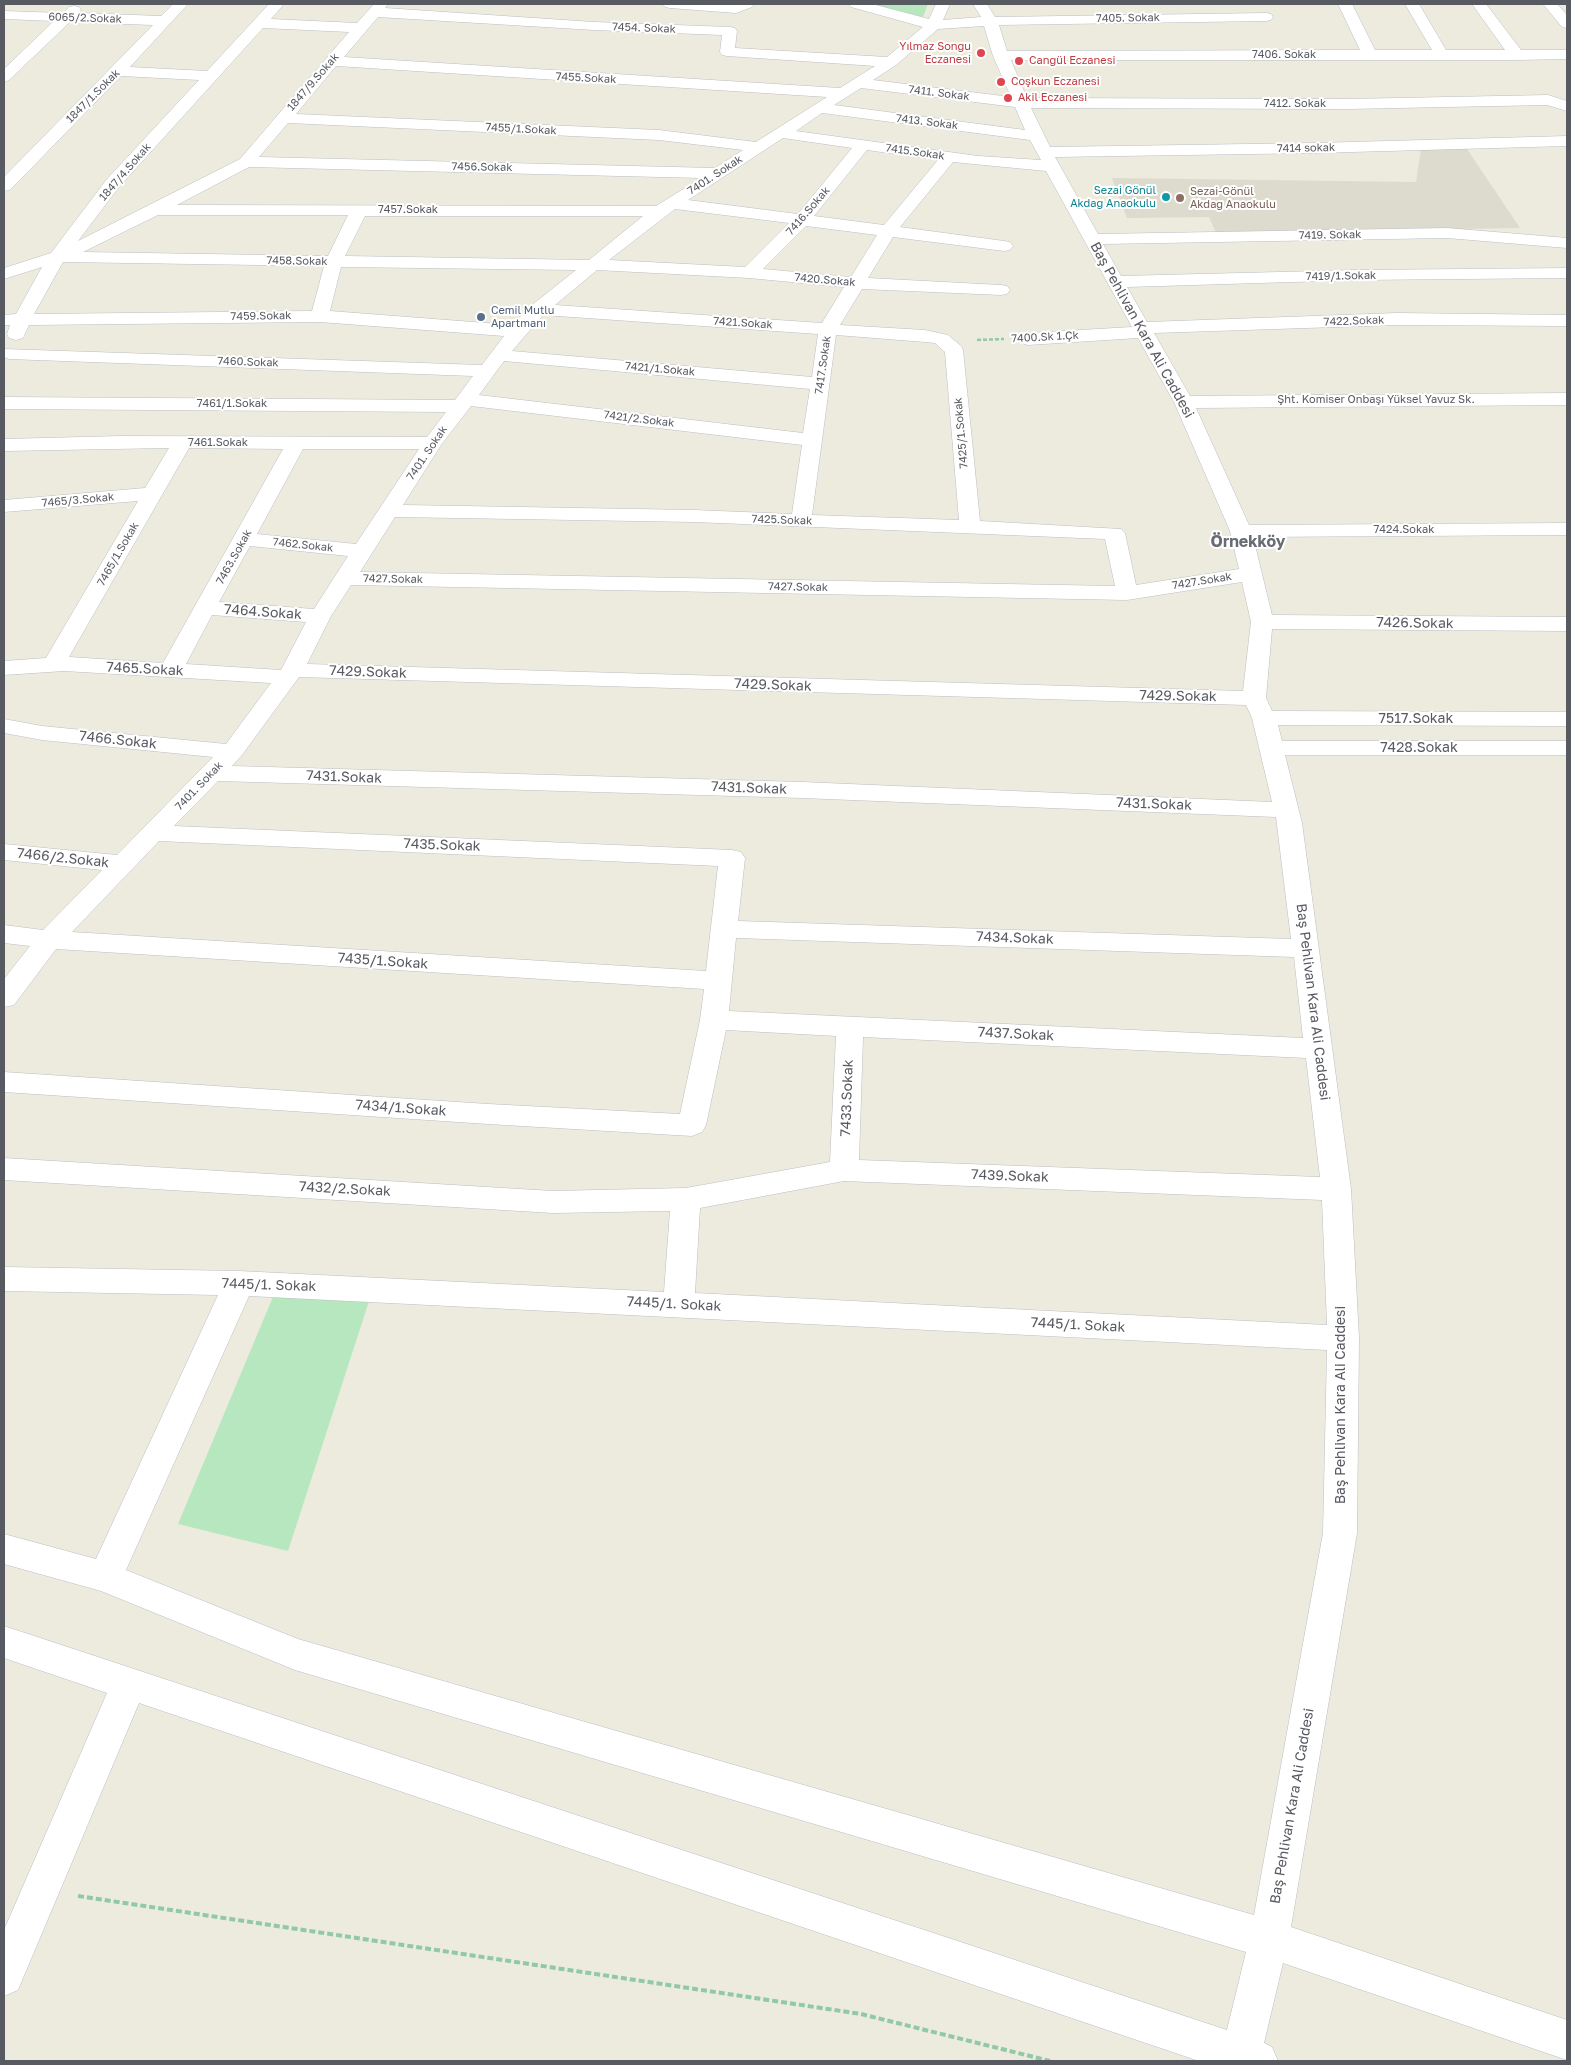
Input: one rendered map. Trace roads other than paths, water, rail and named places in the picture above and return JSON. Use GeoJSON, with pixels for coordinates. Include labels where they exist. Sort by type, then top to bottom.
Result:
{"type":"FeatureCollection","features":[{"type":"Feature","properties":{"kind":"street"},"geometry":{"type":"LineString","coordinates":[[4,77],[81,4]]}},
{"type":"Feature","properties":{"kind":"street","name":"1847/1.Sokak"},"geometry":{"type":"LineString","coordinates":[[4,186],[118,71],[181,4]]}},
{"type":"Feature","properties":{"kind":"street","name":"1847/4.Sokak"},"geometry":{"type":"LineString","coordinates":[[6,358],[13,320],[113,183],[276,4]]}},
{"type":"Feature","properties":{"kind":"street"},"geometry":{"type":"LineString","coordinates":[[471,18],[488,4]]}},
{"type":"Feature","properties":{"kind":"street"},"geometry":{"type":"LineString","coordinates":[[670,4],[741,6],[730,31],[727,52],[891,62]]}},
{"type":"Feature","properties":{"kind":"street","name":"7405. Sokak"},"geometry":{"type":"LineString","coordinates":[[856,4],[934,25],[985,12],[1264,10]]}},
{"type":"Feature","properties":{"kind":"street","name":"7401. Sokak"},"geometry":{"type":"LineString","coordinates":[[4,998],[49,940],[232,752],[290,674],[320,616],[433,443],[517,331],[538,309],[666,207],[891,62],[934,25],[943,4]]}},
{"type":"Feature","properties":{"kind":"street"},"geometry":{"type":"LineString","coordinates":[[1345,4],[1370,55]]}},
{"type":"Feature","properties":{"kind":"street"},"geometry":{"type":"LineString","coordinates":[[1412,4],[1442,55]]}},
{"type":"Feature","properties":{"kind":"street"},"geometry":{"type":"LineString","coordinates":[[1479,4],[1516,54]]}},
{"type":"Feature","properties":{"kind":"street"},"geometry":{"type":"LineString","coordinates":[[1550,4],[1567,24]]}},
{"type":"Feature","properties":{"kind":"street","name":"7454. Sokak"},"geometry":{"type":"LineString","coordinates":[[378,8],[471,18],[594,26],[730,31]]}},
{"type":"Feature","properties":{"kind":"street","name":"1847/9.Sokak"},"geometry":{"type":"LineString","coordinates":[[246,162],[378,8]]}},
{"type":"Feature","properties":{"kind":"street"},"geometry":{"type":"LineString","coordinates":[[1264,10],[1280,55]]}},
{"type":"Feature","properties":{"kind":"street","name":"Baş Pehlivan Kara Ali Caddesi"},"geometry":{"type":"LineString","coordinates":[[985,12],[1000,56],[1044,151],[1115,282],[1184,402],[1240,531],[1262,622],[1259,708],[1272,748],[1290,823],[1306,948],[1336,1190],[1343,1338],[1340,1534],[1247,2060]]}},
{"type":"Feature","properties":{"kind":"street","name":"6065/2.Sokak"},"geometry":{"type":"LineString","coordinates":[[4,15],[166,21]]}},
{"type":"Feature","properties":{"kind":"street"},"geometry":{"type":"LineString","coordinates":[[259,23],[360,28]]}},
{"type":"Feature","properties":{"kind":"street","name":"7406. Sokak"},"geometry":{"type":"LineString","coordinates":[[1000,56],[1567,54]]}},
{"type":"Feature","properties":{"kind":"street","name":"7455.Sokak"},"geometry":{"type":"LineString","coordinates":[[331,61],[849,88]]}},
{"type":"Feature","properties":{"kind":"street"},"geometry":{"type":"LineString","coordinates":[[118,71],[211,76]]}},
{"type":"Feature","properties":{"kind":"street","name":"7411. Sokak"},"geometry":{"type":"LineString","coordinates":[[849,88],[1022,103]]}},
{"type":"Feature","properties":{"kind":"street","name":"7412. Sokak"},"geometry":{"type":"LineString","coordinates":[[1022,103],[1348,104],[1548,100],[1564,120]]}},
{"type":"Feature","properties":{"kind":"street","name":"7413. Sokak"},"geometry":{"type":"LineString","coordinates":[[818,108],[1044,151]]}},
{"type":"Feature","properties":{"kind":"street","name":"7455/1.Sokak"},"geometry":{"type":"LineString","coordinates":[[283,118],[660,135],[759,146]]}},
{"type":"Feature","properties":{"kind":"street","name":"7415.Sokak"},"geometry":{"type":"LineString","coordinates":[[780,133],[949,157],[1044,151]]}},
{"type":"Feature","properties":{"kind":"street","name":"7414 sokak"},"geometry":{"type":"LineString","coordinates":[[1044,151],[1316,148],[1567,141]]}},
{"type":"Feature","properties":{"kind":"street","name":"7416.Sokak"},"geometry":{"type":"LineString","coordinates":[[749,273],[802,220],[864,145]]}},
{"type":"Feature","properties":{"kind":"street","name":"7417.Sokak"},"geometry":{"type":"LineString","coordinates":[[801,521],[828,329],[854,283],[888,230],[949,157]]}},
{"type":"Feature","properties":{"kind":"street"},"geometry":{"type":"LineString","coordinates":[[58,257],[156,210],[246,162]]}},
{"type":"Feature","properties":{"kind":"street","name":"7456.Sokak"},"geometry":{"type":"LineString","coordinates":[[246,162],[718,173]]}},
{"type":"Feature","properties":{"kind":"street","name":"7457.Sokak"},"geometry":{"type":"LineString","coordinates":[[156,210],[666,207],[802,220],[1004,246]]}},
{"type":"Feature","properties":{"kind":"street"},"geometry":{"type":"LineString","coordinates":[[320,316],[334,261],[359,210]]}},
{"type":"Feature","properties":{"kind":"street"},"geometry":{"type":"LineString","coordinates":[[986,244],[998,227]]}},
{"type":"Feature","properties":{"kind":"street","name":"7419. Sokak"},"geometry":{"type":"LineString","coordinates":[[1092,240],[1447,233],[1567,243]]}},
{"type":"Feature","properties":{"kind":"street","name":"7458.Sokak"},"geometry":{"type":"LineString","coordinates":[[4,274],[58,257],[594,265]]}},
{"type":"Feature","properties":{"kind":"street","name":"7420.Sokak"},"geometry":{"type":"LineString","coordinates":[[594,265],[749,273],[854,283],[1001,290]]}},
{"type":"Feature","properties":{"kind":"street","name":"7419/1.Sokak"},"geometry":{"type":"LineString","coordinates":[[1115,282],[1359,275],[1567,273]]}},
{"type":"Feature","properties":{"kind":"street","name":"7421.Sokak"},"geometry":{"type":"LineString","coordinates":[[538,309],[926,336],[946,342]]}},
{"type":"Feature","properties":{"kind":"street","name":"7459.Sokak"},"geometry":{"type":"LineString","coordinates":[[13,320],[320,316],[517,331]]}},
{"type":"Feature","properties":{"kind":"street","name":"7422.Sokak"},"geometry":{"type":"LineString","coordinates":[[1143,330],[1397,319],[1567,320]]}},
{"type":"Feature","properties":{"kind":"street","name":"7400.Sk 1.Çk"},"geometry":{"type":"LineString","coordinates":[[1028,338],[1143,330]]}},
{"type":"Feature","properties":{"kind":"street","name":"7425/1.Sokak"},"geometry":{"type":"LineString","coordinates":[[946,342],[954,350],[970,528]]}},
{"type":"Feature","properties":{"kind":"street","name":"7460.Sokak"},"geometry":{"type":"LineString","coordinates":[[6,358],[493,363]]}},
{"type":"Feature","properties":{"kind":"street","name":"7421/1.Sokak"},"geometry":{"type":"LineString","coordinates":[[493,363],[820,384]]}},
{"type":"Feature","properties":{"kind":"street","name":"Şht. Komiser Onbaşı Yüksel Yavuz Sk."},"geometry":{"type":"LineString","coordinates":[[1184,402],[1567,399]]}},
{"type":"Feature","properties":{"kind":"street","name":"7461/1.Sokak"},"geometry":{"type":"LineString","coordinates":[[4,403],[248,423],[463,402]]}},
{"type":"Feature","properties":{"kind":"street","name":"7421/2.Sokak"},"geometry":{"type":"LineString","coordinates":[[463,402],[812,440]]}},
{"type":"Feature","properties":{"kind":"street","name":"7461.Sokak"},"geometry":{"type":"LineString","coordinates":[[4,446],[182,443],[248,423],[296,443],[433,443]]}},
{"type":"Feature","properties":{"kind":"street","name":"7465/1.Sokak"},"geometry":{"type":"LineString","coordinates":[[54,664],[182,443]]}},
{"type":"Feature","properties":{"kind":"street","name":"7463.Sokak"},"geometry":{"type":"LineString","coordinates":[[171,670],[296,443]]}},
{"type":"Feature","properties":{"kind":"street","name":"7465/3.Sokak"},"geometry":{"type":"LineString","coordinates":[[4,506],[153,494]]}},
{"type":"Feature","properties":{"kind":"street","name":"7425.Sokak"},"geometry":{"type":"LineString","coordinates":[[388,511],[694,516],[1114,533],[1127,593]]}},
{"type":"Feature","properties":{"kind":"street","name":"7424.Sokak"},"geometry":{"type":"LineString","coordinates":[[1240,531],[1567,529]]}},
{"type":"Feature","properties":{"kind":"street","name":"7462.Sokak"},"geometry":{"type":"LineString","coordinates":[[244,539],[362,551]]}},
{"type":"Feature","properties":{"kind":"street","name":"7427.Sokak"},"geometry":{"type":"LineString","coordinates":[[345,578],[1127,593],[1251,574]]}},
{"type":"Feature","properties":{"kind":"street","name":"7464.Sokak"},"geometry":{"type":"LineString","coordinates":[[205,608],[320,616]]}},
{"type":"Feature","properties":{"kind":"street","name":"7426.Sokak"},"geometry":{"type":"LineString","coordinates":[[1262,622],[1567,624]]}},
{"type":"Feature","properties":{"kind":"street","name":"7465.Sokak"},"geometry":{"type":"LineString","coordinates":[[4,668],[54,664],[290,674]]}},
{"type":"Feature","properties":{"kind":"street","name":"7429.Sokak"},"geometry":{"type":"LineString","coordinates":[[290,674],[1259,708]]}},
{"type":"Feature","properties":{"kind":"street","name":"7517.Sokak"},"geometry":{"type":"LineString","coordinates":[[1259,708],[1567,720]]}},
{"type":"Feature","properties":{"kind":"street","name":"7466.Sokak"},"geometry":{"type":"LineString","coordinates":[[6,730],[232,752]]}},
{"type":"Feature","properties":{"kind":"street","name":"7428.Sokak"},"geometry":{"type":"LineString","coordinates":[[1272,748],[1567,748]]}},
{"type":"Feature","properties":{"kind":"street","name":"7431.Sokak"},"geometry":{"type":"LineString","coordinates":[[211,773],[802,790],[1287,810]]}},
{"type":"Feature","properties":{"kind":"street","name":"7435.Sokak"},"geometry":{"type":"LineString","coordinates":[[152,833],[732,858],[724,929]]}},
{"type":"Feature","properties":{"kind":"street","name":"7466/2.Sokak"},"geometry":{"type":"LineString","coordinates":[[4,852],[123,864]]}},
{"type":"Feature","properties":{"kind":"street"},"geometry":{"type":"LineString","coordinates":[[714,1020],[724,929]]}},
{"type":"Feature","properties":{"kind":"street","name":"7434.Sokak"},"geometry":{"type":"LineString","coordinates":[[724,929],[1306,948]]}},
{"type":"Feature","properties":{"kind":"street","name":"7435/1.Sokak"},"geometry":{"type":"LineString","coordinates":[[4,934],[49,940],[718,982]]}},
{"type":"Feature","properties":{"kind":"street","name":"7437.Sokak"},"geometry":{"type":"LineString","coordinates":[[714,1020],[1318,1048]]}},
{"type":"Feature","properties":{"kind":"street","name":"7434/1.Sokak"},"geometry":{"type":"LineString","coordinates":[[4,1082],[692,1125],[714,1020]]}},
{"type":"Feature","properties":{"kind":"street","name":"7433.Sokak"},"geometry":{"type":"LineString","coordinates":[[844,1170],[850,1026]]}},
{"type":"Feature","properties":{"kind":"street","name":"7432/2.Sokak"},"geometry":{"type":"LineString","coordinates":[[4,1169],[553,1202],[686,1200]]}},
{"type":"Feature","properties":{"kind":"street","name":"7439.Sokak"},"geometry":{"type":"LineString","coordinates":[[686,1200],[844,1170],[1336,1190]]}},
{"type":"Feature","properties":{"kind":"street"},"geometry":{"type":"LineString","coordinates":[[679,1304],[686,1200]]}},
{"type":"Feature","properties":{"kind":"street","name":"7445/1. Sokak"},"geometry":{"type":"LineString","coordinates":[[4,1278],[239,1284],[679,1304],[1343,1338]]}},
{"type":"Feature","properties":{"kind":"street"},"geometry":{"type":"LineString","coordinates":[[104,1578],[239,1284]]}},
{"type":"Feature","properties":{"kind":"street"},"geometry":{"type":"LineString","coordinates":[[4,1549],[104,1578],[296,1654],[1269,1939],[1567,2040]]}},
{"type":"Feature","properties":{"kind":"street"},"geometry":{"type":"LineString","coordinates":[[4,1642],[1247,2060]]}},
{"type":"Feature","properties":{"kind":"street"},"geometry":{"type":"LineString","coordinates":[[4,1976],[130,1684]]}},
{"type":"Feature","properties":{"kind":"place","name":"Yılmaz Songu Eczanesi"},"geometry":{"type":"Point","coordinates":[981,53]}},
{"type":"Feature","properties":{"kind":"place","name":"Cangül Eczanesi"},"geometry":{"type":"Point","coordinates":[1019,61]}},
{"type":"Feature","properties":{"kind":"place","name":"Coşkun Eczanesi"},"geometry":{"type":"Point","coordinates":[1001,82]}},
{"type":"Feature","properties":{"kind":"place","name":"Akil Eczanesi"},"geometry":{"type":"Point","coordinates":[1008,98]}},
{"type":"Feature","properties":{"kind":"place","name":"Sezai Gönül Akdağ Anaokulu"},"geometry":{"type":"Point","coordinates":[1166,197]}},
{"type":"Feature","properties":{"kind":"place","name":"Sezai-Gönül Akdağ Anaokulu"},"geometry":{"type":"Point","coordinates":[1180,198]}},
{"type":"Feature","properties":{"kind":"place","name":"Cemil Mutlu Apartmanı"},"geometry":{"type":"Point","coordinates":[481,317]}},
{"type":"Feature","properties":{"kind":"district","name":"Örnekköy"},"geometry":{"type":"Point","coordinates":[1248,542]}}]}
